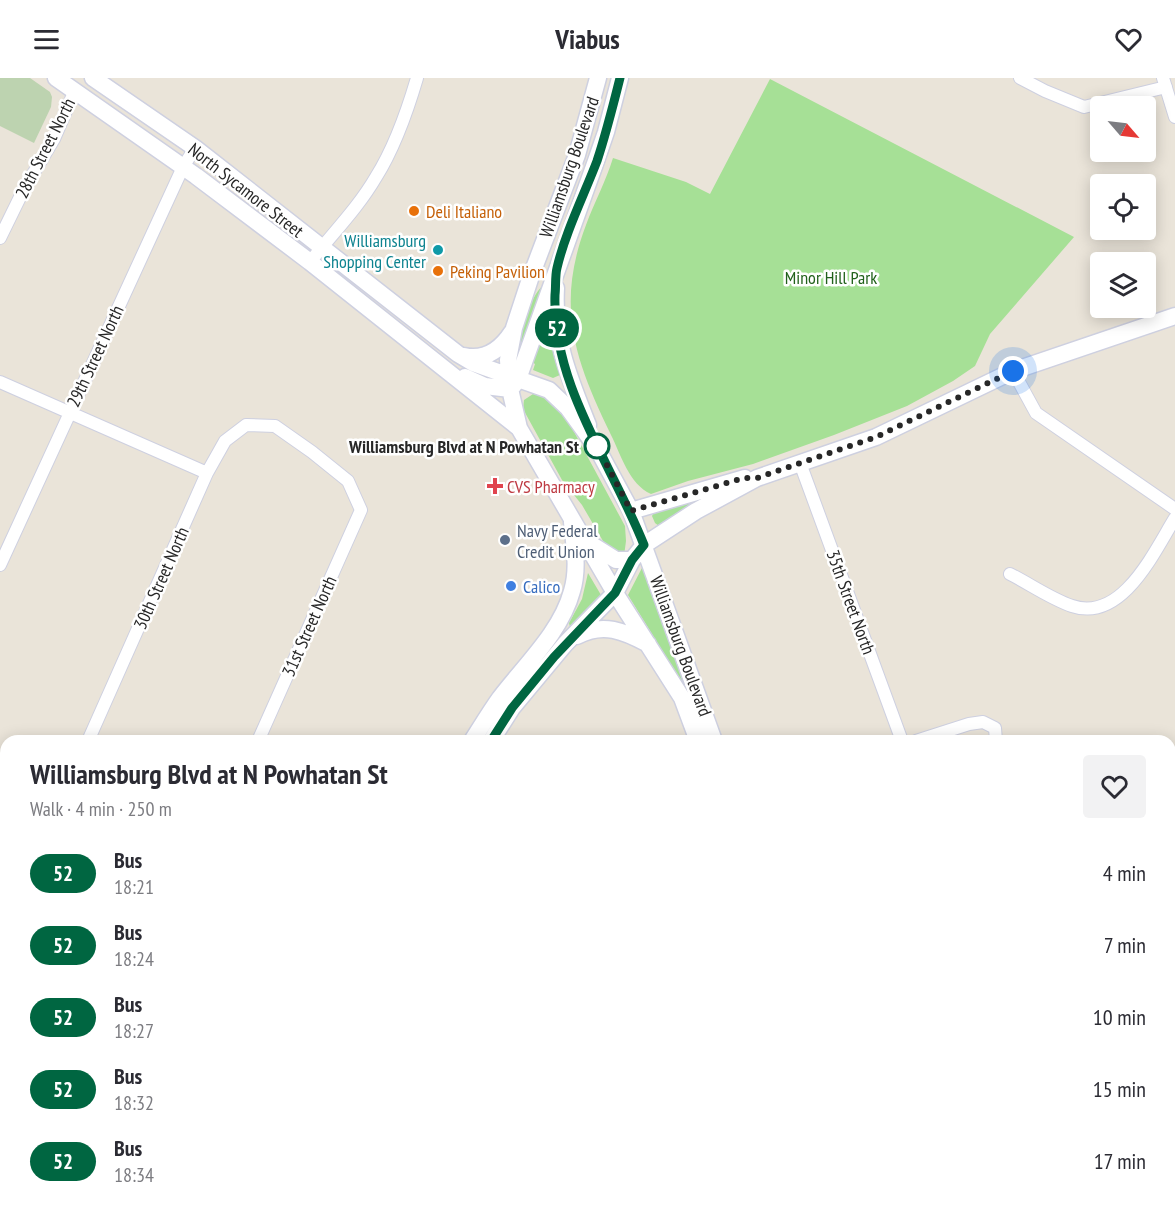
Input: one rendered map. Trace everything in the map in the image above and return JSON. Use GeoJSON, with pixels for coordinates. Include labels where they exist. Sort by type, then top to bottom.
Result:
{"type":"FeatureCollection","features":[{"type":"Feature","properties":{"kind":"main road","name":"North Sycamore Street"},"geometry":{"type":"LineString","coordinates":[[56,78],[77,84],[310,262],[519,428]]}},
{"type":"Feature","properties":{"kind":"main road","name":"North Sycamore Street"},"geometry":{"type":"LineString","coordinates":[[93,78],[195,148],[321,249],[458,354],[512,381]]}},
{"type":"Feature","properties":{"kind":"main road","name":"Williamsburg Boulevard"},"geometry":{"type":"LineString","coordinates":[[598,78],[577,155],[531,276],[514,328],[508,360],[519,428],[615,593],[682,698],[696,735]]}},
{"type":"Feature","properties":{"kind":"main road","name":"Williamsburg Boulevard"},"geometry":{"type":"LineString","coordinates":[[512,381],[554,275],[606,132],[620,78]]}},
{"type":"Feature","properties":{"kind":"main road"},"geometry":{"type":"LineString","coordinates":[[554,275],[557,334],[569,376],[597,448]]}},
{"type":"Feature","properties":{"kind":"main road"},"geometry":{"type":"LineString","coordinates":[[495,735],[512,708],[566,643],[615,593],[632,560],[644,545],[696,511],[757,478],[876,437],[1013,371],[1175,316]]}},
{"type":"Feature","properties":{"kind":"main road"},"geometry":{"type":"LineString","coordinates":[[458,354],[472,358],[483,357],[494,352],[505,343],[514,328]]}},
{"type":"Feature","properties":{"kind":"main road","name":"North Sycamore Street"},"geometry":{"type":"LineString","coordinates":[[436,362],[485,386],[500,389],[512,381]]}},
{"type":"Feature","properties":{"kind":"main road","name":"Williamsburg Boulevard"},"geometry":{"type":"LineString","coordinates":[[512,381],[549,390],[559,398],[597,448],[631,511],[712,735]]}},
{"type":"Feature","properties":{"kind":"main road"},"geometry":{"type":"LineString","coordinates":[[631,511],[744,478],[757,478]]}},
{"type":"Feature","properties":{"kind":"main road"},"geometry":{"type":"LineString","coordinates":[[476,735],[499,700],[565,612],[573,590],[576,568],[571,516]]}},
{"type":"Feature","properties":{"kind":"main road"},"geometry":{"type":"LineString","coordinates":[[586,541],[616,560],[632,560]]}},
{"type":"Feature","properties":{"kind":"main road"},"geometry":{"type":"LineString","coordinates":[[566,643],[583,633],[598,628],[611,628],[628,633],[649,644]]}},
{"type":"Feature","properties":{"kind":"street"},"geometry":{"type":"LineString","coordinates":[[310,262],[362,198],[379,172],[400,127],[417,78]]}},
{"type":"Feature","properties":{"kind":"street"},"geometry":{"type":"LineString","coordinates":[[1020,78],[1084,107],[1164,82],[1175,117]]}},
{"type":"Feature","properties":{"kind":"street","name":"28th Street North"},"geometry":{"type":"LineString","coordinates":[[0,238],[24,189],[54,139],[77,84]]}},
{"type":"Feature","properties":{"kind":"street","name":"29th Street North"},"geometry":{"type":"LineString","coordinates":[[0,566],[183,167],[195,148]]}},
{"type":"Feature","properties":{"kind":"street"},"geometry":{"type":"LineString","coordinates":[[1013,371],[1035,413],[1175,509]]}},
{"type":"Feature","properties":{"kind":"street"},"geometry":{"type":"LineString","coordinates":[[0,382],[207,473]]}},
{"type":"Feature","properties":{"kind":"street","name":"30th Street North"},"geometry":{"type":"LineString","coordinates":[[91,735],[207,473],[225,441],[246,425],[274,426],[312,452],[348,481],[361,510]]}},
{"type":"Feature","properties":{"kind":"street","name":"35th Street North"},"geometry":{"type":"LineString","coordinates":[[800,464],[900,735]]}},
{"type":"Feature","properties":{"kind":"street","name":"31st Street North"},"geometry":{"type":"LineString","coordinates":[[261,735],[361,510]]}},
{"type":"Feature","properties":{"kind":"street"},"geometry":{"type":"LineString","coordinates":[[1011,574],[1073,606],[1096,609],[1120,597],[1147,565],[1175,518]]}},
{"type":"Feature","properties":{"kind":"street"},"geometry":{"type":"LineString","coordinates":[[935,735],[983,722],[995,729],[996,735]]}},
{"type":"Feature","properties":{"kind":"green space"},"geometry":{"type":"Polygon","coordinates":[[[0,78],[30,78],[50,92],[51,107],[34,143],[0,126],[0,78]]]}},
{"type":"Feature","properties":{"kind":"green space","name":"Minor Hill Park"},"geometry":{"type":"Polygon","coordinates":[[[770,79],[1074,237],[990,334],[975,366],[953,381],[907,406],[834,435],[753,464],[688,481],[651,494],[637,483],[626,468],[598,408],[579,357],[573,333],[571,308],[572,282],[577,254],[613,158],[686,182],[710,194],[770,79]]]}},
{"type":"Feature","properties":{"kind":"green space"},"geometry":{"type":"Polygon","coordinates":[[[543,286],[517,357],[529,308],[533,298],[543,286]]]}},
{"type":"Feature","properties":{"kind":"green space"},"geometry":{"type":"Polygon","coordinates":[[[547,324],[560,375],[553,378],[533,370],[535,364],[532,362],[547,324]]]}},
{"type":"Feature","properties":{"kind":"green space"},"geometry":{"type":"Polygon","coordinates":[[[533,394],[544,397],[565,415],[625,526],[624,556],[608,548],[582,505],[562,480],[523,409],[524,400],[533,394]]]}},
{"type":"Feature","properties":{"kind":"green space"},"geometry":{"type":"Polygon","coordinates":[[[692,500],[692,505],[659,526],[655,523],[652,516],[654,512],[692,500]]]}},
{"type":"Feature","properties":{"kind":"green space"},"geometry":{"type":"Polygon","coordinates":[[[644,564],[704,735],[676,673],[628,595],[644,564]]]}},
{"type":"Feature","properties":{"kind":"green space"},"geometry":{"type":"Polygon","coordinates":[[[588,573],[601,595],[570,627],[569,623],[582,599],[588,573]]]}},
{"type":"Feature","properties":{"kind":"bus line","name":"52"},"geometry":{"type":"LineString","coordinates":[[495,735],[512,708],[554,657],[615,593],[632,560],[644,545],[631,511],[597,448],[574,391],[557,334],[555,304],[556,269],[606,132],[620,78]]}},
{"type":"Feature","properties":{"kind":"place","name":"Deli Italiano"},"geometry":{"type":"Point","coordinates":[414,211]}},
{"type":"Feature","properties":{"kind":"place","name":"Williamsburg Shopping Center"},"geometry":{"type":"Point","coordinates":[438,250]}},
{"type":"Feature","properties":{"kind":"place","name":"Peking Pavilion"},"geometry":{"type":"Point","coordinates":[438,271]}},
{"type":"Feature","properties":{"kind":"place","name":"Williamsburg Blvd at N Powhatan St"},"geometry":{"type":"Point","coordinates":[597,446]}},
{"type":"Feature","properties":{"kind":"place","name":"CVS Pharmacy"},"geometry":{"type":"Point","coordinates":[495,486]}},
{"type":"Feature","properties":{"kind":"place","name":"Navy Federal Credit Union"},"geometry":{"type":"Point","coordinates":[505,540]}},
{"type":"Feature","properties":{"kind":"place","name":"Calico"},"geometry":{"type":"Point","coordinates":[511,586]}},
{"type":"Feature","properties":{"kind":"route"},"geometry":{"type":"LineString","coordinates":[[597,446],[631,511],[744,478],[757,478],[819,458],[908,423],[1013,371]]}}]}
